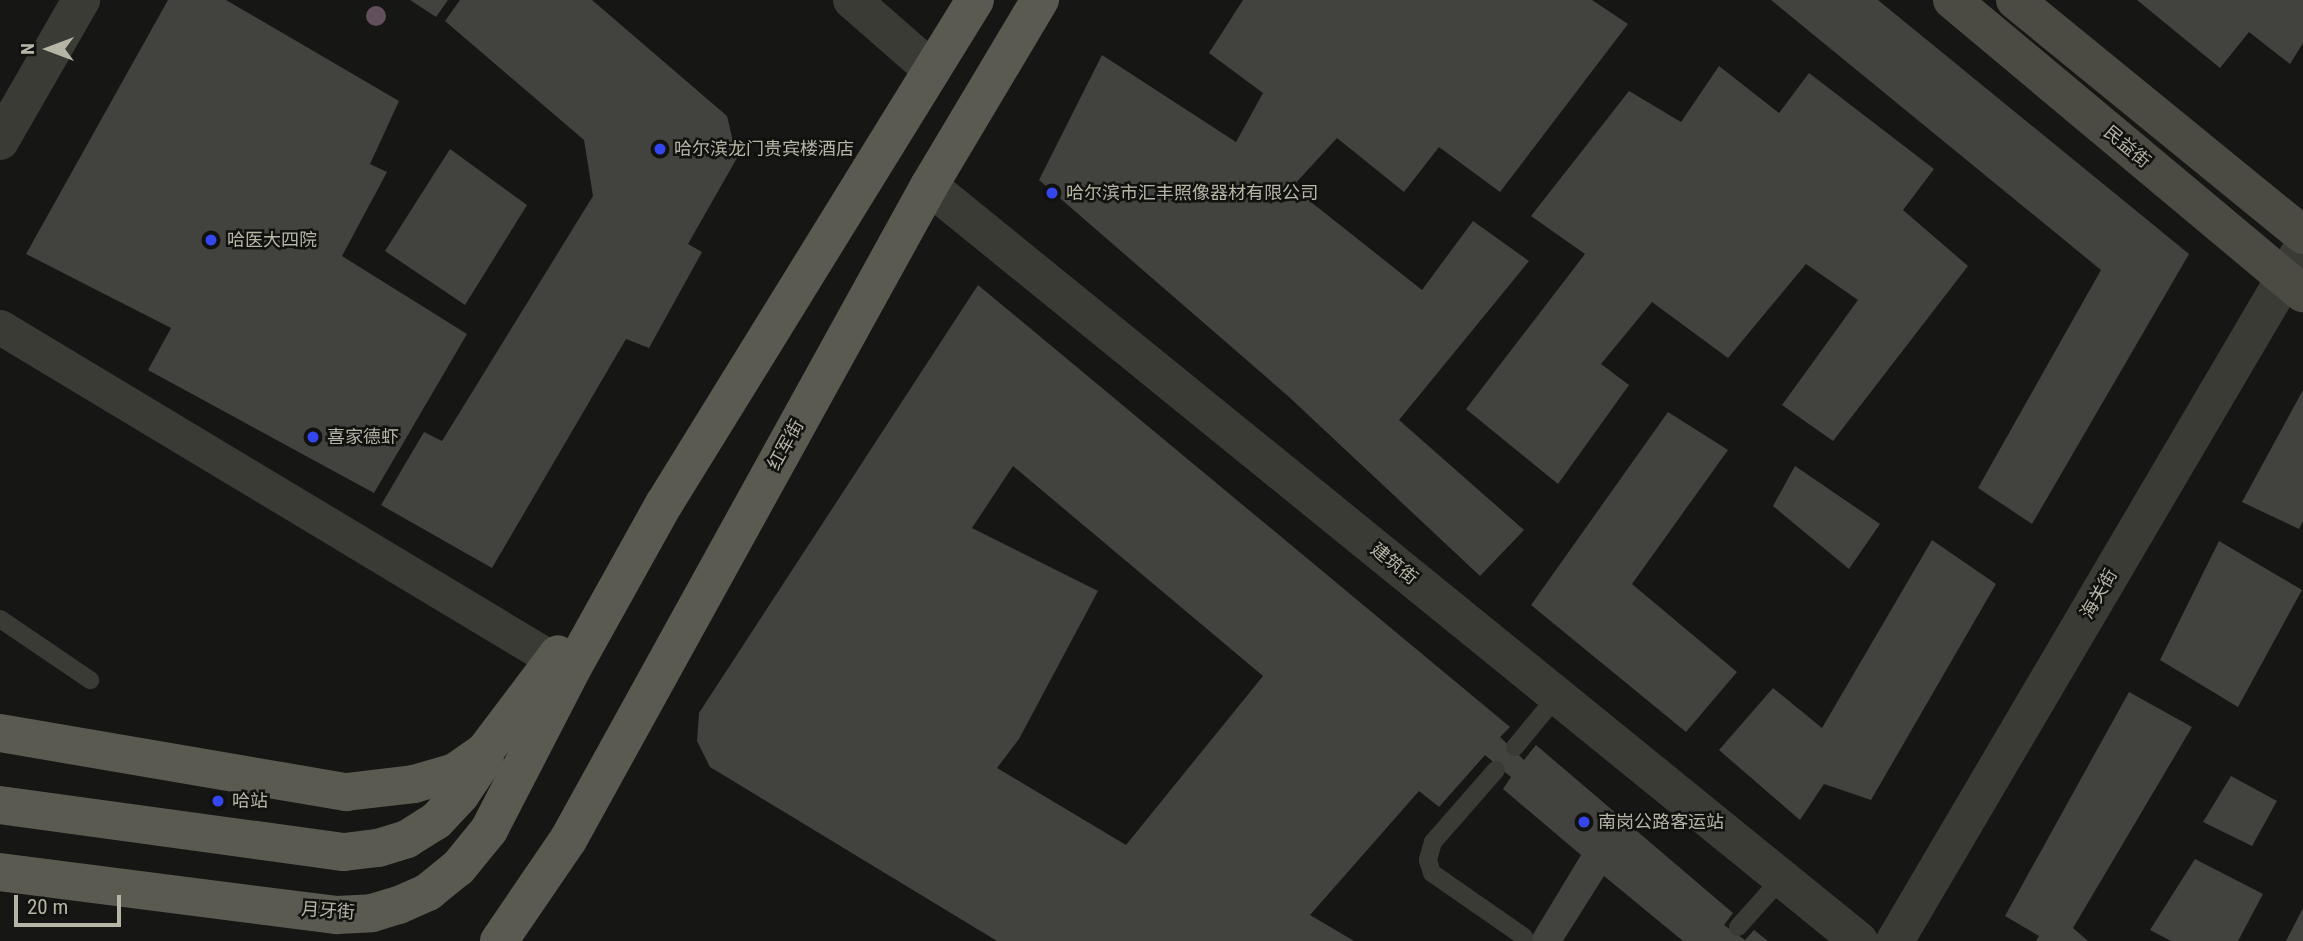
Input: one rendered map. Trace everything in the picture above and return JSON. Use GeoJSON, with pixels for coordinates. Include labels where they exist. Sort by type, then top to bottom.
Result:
{"type":"FeatureCollection","features":[{"type":"Feature","properties":{"kind":"main road"},"geometry":{"type":"LineString","coordinates":[[0,733],[346,792],[414,783],[455,772],[485,751],[563,664],[975,0]]}},
{"type":"Feature","properties":{"kind":"main road","name":"红军街"},"geometry":{"type":"LineString","coordinates":[[499,941],[568,840],[929,186],[1040,0]]}},
{"type":"Feature","properties":{"kind":"main road","name":"民益街"},"geometry":{"type":"LineString","coordinates":[[1952,0],[2297,273]]}},
{"type":"Feature","properties":{"kind":"main road"},"geometry":{"type":"LineString","coordinates":[[2015,0],[2303,235]]}},
{"type":"Feature","properties":{"kind":"main road","name":"月牙街"},"geometry":{"type":"LineString","coordinates":[[0,872],[337,915],[372,913],[398,905],[428,892],[458,868],[489,830],[563,664]]}},
{"type":"Feature","properties":{"kind":"main road"},"geometry":{"type":"LineString","coordinates":[[0,805],[344,852],[378,848],[408,839],[436,821],[461,794],[507,724]]}},
{"type":"Feature","properties":{"kind":"street"},"geometry":{"type":"LineString","coordinates":[[0,141],[81,0]]}},
{"type":"Feature","properties":{"kind":"street"},"geometry":{"type":"LineString","coordinates":[[852,0],[932,70]]}},
{"type":"Feature","properties":{"kind":"street","name":"建筑街"},"geometry":{"type":"LineString","coordinates":[[929,186],[1859,941]]}},
{"type":"Feature","properties":{"kind":"street","name":"海关街"},"geometry":{"type":"LineString","coordinates":[[1895,941],[2297,273]]}},
{"type":"Feature","properties":{"kind":"street"},"geometry":{"type":"LineString","coordinates":[[0,327],[563,664]]}},
{"type":"Feature","properties":{"kind":"lane"},"geometry":{"type":"LineString","coordinates":[[0,619],[90,680]]}},
{"type":"Feature","properties":{"kind":"lane"},"geometry":{"type":"LineString","coordinates":[[1515,747],[1557,696]]}},
{"type":"Feature","properties":{"kind":"lane"},"geometry":{"type":"LineString","coordinates":[[1496,770],[1433,842],[1428,860],[1432,873],[1524,937]]}},
{"type":"Feature","properties":{"kind":"lane"},"geometry":{"type":"LineString","coordinates":[[1738,927],[1782,878]]}},
{"type":"Feature","properties":{"kind":"building","name":"哈医大四院"},"geometry":{"type":"Polygon","coordinates":[[[168,0],[226,0],[399,101],[370,164],[387,172],[342,256],[467,334],[374,493],[148,370],[171,328],[26,254],[168,0]]]}},
{"type":"Feature","properties":{"kind":"building"},"geometry":{"type":"Polygon","coordinates":[[[410,0],[448,0],[436,17],[410,0]]]}},
{"type":"Feature","properties":{"kind":"building"},"geometry":{"type":"Polygon","coordinates":[[[460,0],[592,0],[727,116],[737,158],[688,244],[702,252],[649,348],[626,339],[492,568],[381,505],[424,432],[442,441],[593,196],[584,140],[445,21],[460,0]]]}},
{"type":"Feature","properties":{"kind":"building"},"geometry":{"type":"Polygon","coordinates":[[[1243,0],[1592,0],[1628,24],[1500,192],[1439,147],[1404,192],[1337,138],[1292,187],[1422,290],[1473,221],[1529,261],[1399,420],[1524,530],[1480,576],[1288,396],[1039,180],[1102,55],[1236,142],[1263,93],[1209,53],[1243,0]]]}},
{"type":"Feature","properties":{"kind":"building"},"geometry":{"type":"Polygon","coordinates":[[[1771,0],[1878,0],[2189,254],[2032,524],[1978,488],[2101,270],[1771,0]]]}},
{"type":"Feature","properties":{"kind":"building"},"geometry":{"type":"Polygon","coordinates":[[[2137,0],[2303,0],[2303,43],[2290,64],[2249,32],[2220,68],[2137,0]]]}},
{"type":"Feature","properties":{"kind":"building"},"geometry":{"type":"Polygon","coordinates":[[[1719,66],[1779,113],[1809,73],[1934,169],[1903,210],[1968,266],[1833,441],[1782,405],[1858,300],[1806,264],[1728,358],[1652,302],[1601,364],[1629,385],[1558,484],[1466,409],[1585,254],[1531,216],[1629,91],[1681,122],[1719,66]]]}},
{"type":"Feature","properties":{"kind":"building"},"geometry":{"type":"Polygon","coordinates":[[[450,149],[527,205],[465,305],[385,251],[450,149]]]}},
{"type":"Feature","properties":{"kind":"building"},"geometry":{"type":"Polygon","coordinates":[[[978,285],[1510,727],[1500,737],[1524,760],[1536,745],[1733,913],[1724,925],[1745,940],[1754,930],[1768,941],[1683,941],[1604,876],[1563,941],[1529,941],[1581,855],[1503,789],[1511,777],[1485,755],[1439,807],[1419,791],[1310,915],[1354,941],[997,941],[710,767],[697,741],[699,713],[978,285]],[[1013,466],[972,528],[1098,591],[1019,739],[997,768],[1126,845],[1263,676],[1013,466]]]}},
{"type":"Feature","properties":{"kind":"building"},"geometry":{"type":"Polygon","coordinates":[[[2303,390],[2303,521],[2299,529],[2242,502],[2303,390]]]}},
{"type":"Feature","properties":{"kind":"building"},"geometry":{"type":"Polygon","coordinates":[[[1668,412],[1728,450],[1632,584],[1737,672],[1686,732],[1531,605],[1668,412]]]}},
{"type":"Feature","properties":{"kind":"building"},"geometry":{"type":"Polygon","coordinates":[[[1795,466],[1880,524],[1849,569],[1773,506],[1795,466]]]}},
{"type":"Feature","properties":{"kind":"building"},"geometry":{"type":"Polygon","coordinates":[[[1932,540],[1996,584],[1871,800],[1824,784],[1800,820],[1719,750],[1773,688],[1822,728],[1932,540]]]}},
{"type":"Feature","properties":{"kind":"building"},"geometry":{"type":"Polygon","coordinates":[[[2219,541],[2302,590],[2238,707],[2160,660],[2219,541]]]}},
{"type":"Feature","properties":{"kind":"building"},"geometry":{"type":"Polygon","coordinates":[[[2129,692],[2192,727],[2073,928],[2088,941],[2036,941],[2039,936],[2005,916],[2129,692]]]}},
{"type":"Feature","properties":{"kind":"building"},"geometry":{"type":"Polygon","coordinates":[[[2231,776],[2277,801],[2252,846],[2203,822],[2231,776]]]}},
{"type":"Feature","properties":{"kind":"building"},"geometry":{"type":"Polygon","coordinates":[[[2195,859],[2263,894],[2238,941],[2171,941],[2150,930],[2195,859]]]}},
{"type":"Feature","properties":{"kind":"building"},"geometry":{"type":"Polygon","coordinates":[[[2303,908],[2303,941],[2286,941],[2303,908]]]}},
{"type":"Feature","properties":{"kind":"place","name":"哈尔滨龙门贵宾楼酒店"},"geometry":{"type":"Point","coordinates":[660,149]}},
{"type":"Feature","properties":{"kind":"place","name":"哈尔滨市汇丰照像器材有限公司"},"geometry":{"type":"Point","coordinates":[1052,193]}},
{"type":"Feature","properties":{"kind":"place","name":"哈医大四院"},"geometry":{"type":"Point","coordinates":[211,240]}},
{"type":"Feature","properties":{"kind":"place","name":"喜家德虾"},"geometry":{"type":"Point","coordinates":[313,437]}},
{"type":"Feature","properties":{"kind":"place","name":"哈站"},"geometry":{"type":"Point","coordinates":[218,801]}},
{"type":"Feature","properties":{"kind":"place","name":"南岗公路客运站"},"geometry":{"type":"Point","coordinates":[1584,822]}}]}
